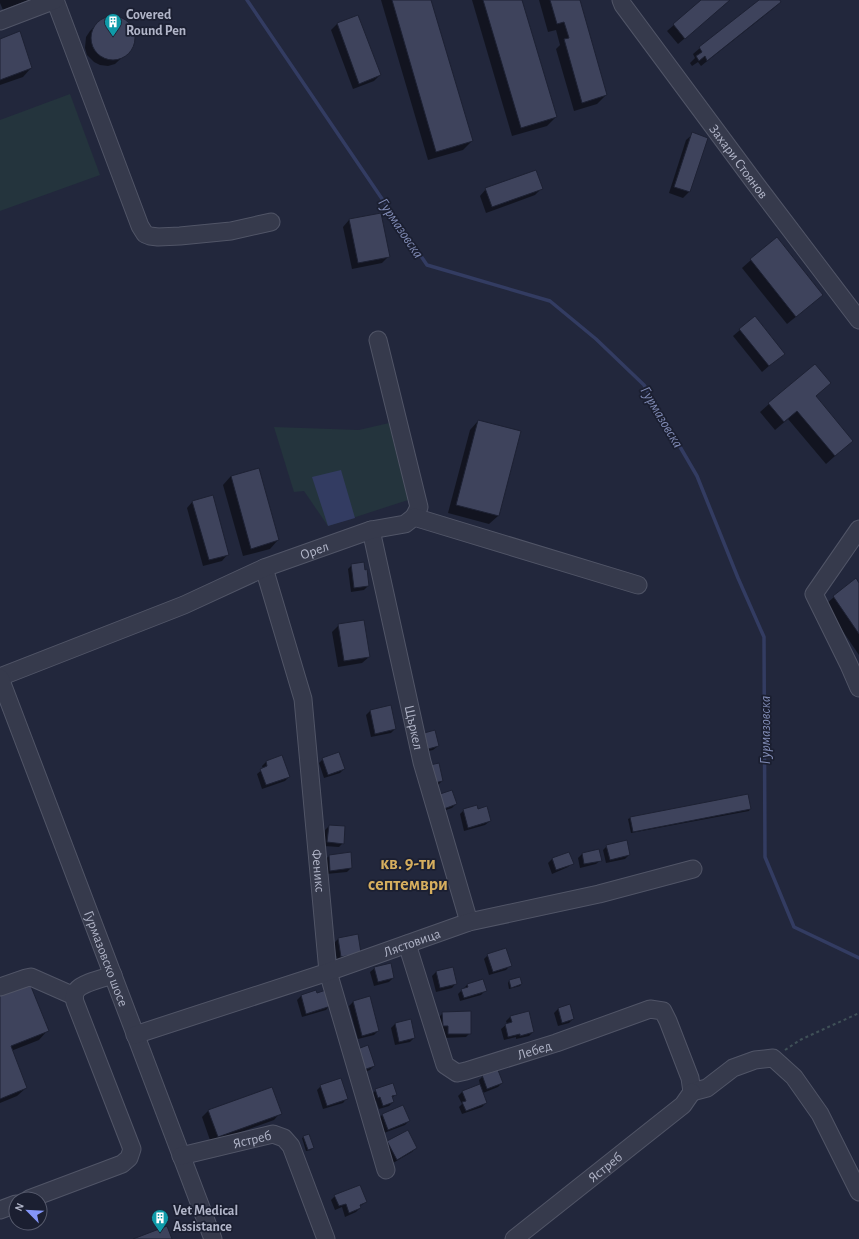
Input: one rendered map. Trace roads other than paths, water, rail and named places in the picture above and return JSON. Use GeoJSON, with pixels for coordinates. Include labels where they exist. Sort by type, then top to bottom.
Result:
{"type":"FeatureCollection","features":[{"type":"Feature","properties":{"kind":"street"},"geometry":{"type":"LineString","coordinates":[[0,21],[55,0],[140,226],[145,234],[158,237],[180,236],[232,231],[271,222]]}},
{"type":"Feature","properties":{"kind":"street","name":"Захари Стоянов"},"geometry":{"type":"LineString","coordinates":[[622,0],[623,5],[859,320]]}},
{"type":"Feature","properties":{"kind":"street"},"geometry":{"type":"LineString","coordinates":[[378,340],[419,507],[414,518],[638,585]]}},
{"type":"Feature","properties":{"kind":"street","name":"Орел"},"geometry":{"type":"LineString","coordinates":[[0,678],[184,605],[264,568],[371,530],[405,524],[414,518]]}},
{"type":"Feature","properties":{"kind":"street"},"geometry":{"type":"LineString","coordinates":[[859,529],[814,594],[859,688]]}},
{"type":"Feature","properties":{"kind":"street","name":"Щъркел"},"geometry":{"type":"LineString","coordinates":[[371,530],[422,762],[469,922]]}},
{"type":"Feature","properties":{"kind":"street","name":"Феникс"},"geometry":{"type":"LineString","coordinates":[[264,568],[303,699],[328,972],[386,1170]]}},
{"type":"Feature","properties":{"kind":"street","name":"Гурмазовско шосе"},"geometry":{"type":"LineString","coordinates":[[0,678],[213,1239]]}},
{"type":"Feature","properties":{"kind":"street","name":"Лястовица"},"geometry":{"type":"LineString","coordinates":[[135,1035],[328,972],[469,922],[599,894],[693,869]]}},
{"type":"Feature","properties":{"kind":"street","name":"Лебед"},"geometry":{"type":"LineString","coordinates":[[407,944],[445,1065],[457,1073],[556,1043],[650,1009],[663,1011],[690,1078],[692,1092]]}},
{"type":"Feature","properties":{"kind":"street"},"geometry":{"type":"LineString","coordinates":[[48,1192],[122,1164],[129,1158],[132,1149],[74,996],[81,986],[113,975]]}},
{"type":"Feature","properties":{"kind":"street"},"geometry":{"type":"LineString","coordinates":[[0,987],[31,977],[74,996]]}},
{"type":"Feature","properties":{"kind":"street"},"geometry":{"type":"LineString","coordinates":[[692,1092],[707,1088],[733,1068],[754,1060],[773,1058],[794,1077],[820,1114],[859,1192]]}},
{"type":"Feature","properties":{"kind":"street","name":"Ястреб"},"geometry":{"type":"LineString","coordinates":[[514,1239],[683,1105],[692,1092]]}},
{"type":"Feature","properties":{"kind":"street","name":"Ястреб"},"geometry":{"type":"LineString","coordinates":[[181,1156],[273,1134],[284,1138],[291,1146],[326,1239]]}},
{"type":"Feature","properties":{"kind":"water"},"geometry":{"type":"Polygon","coordinates":[[[341,470],[355,518],[328,526],[312,477],[341,470]]]}},
{"type":"Feature","properties":{"kind":"waterway","name":"Гурмазовска"},"geometry":{"type":"LineString","coordinates":[[247,0],[427,265],[550,301],[596,339],[644,385],[697,476],[738,578],[764,637],[765,857],[794,927],[859,958]]}},
{"type":"Feature","properties":{"kind":"place","name":"Covered Round Pen"},"geometry":{"type":"Point","coordinates":[113,37]}},
{"type":"Feature","properties":{"kind":"place","name":"Vet Medical Assistance"},"geometry":{"type":"Point","coordinates":[160,1233]}},
{"type":"Feature","properties":{"kind":"district","name":"кв. 9-ти септември"},"geometry":{"type":"Point","coordinates":[408,873]}}]}
